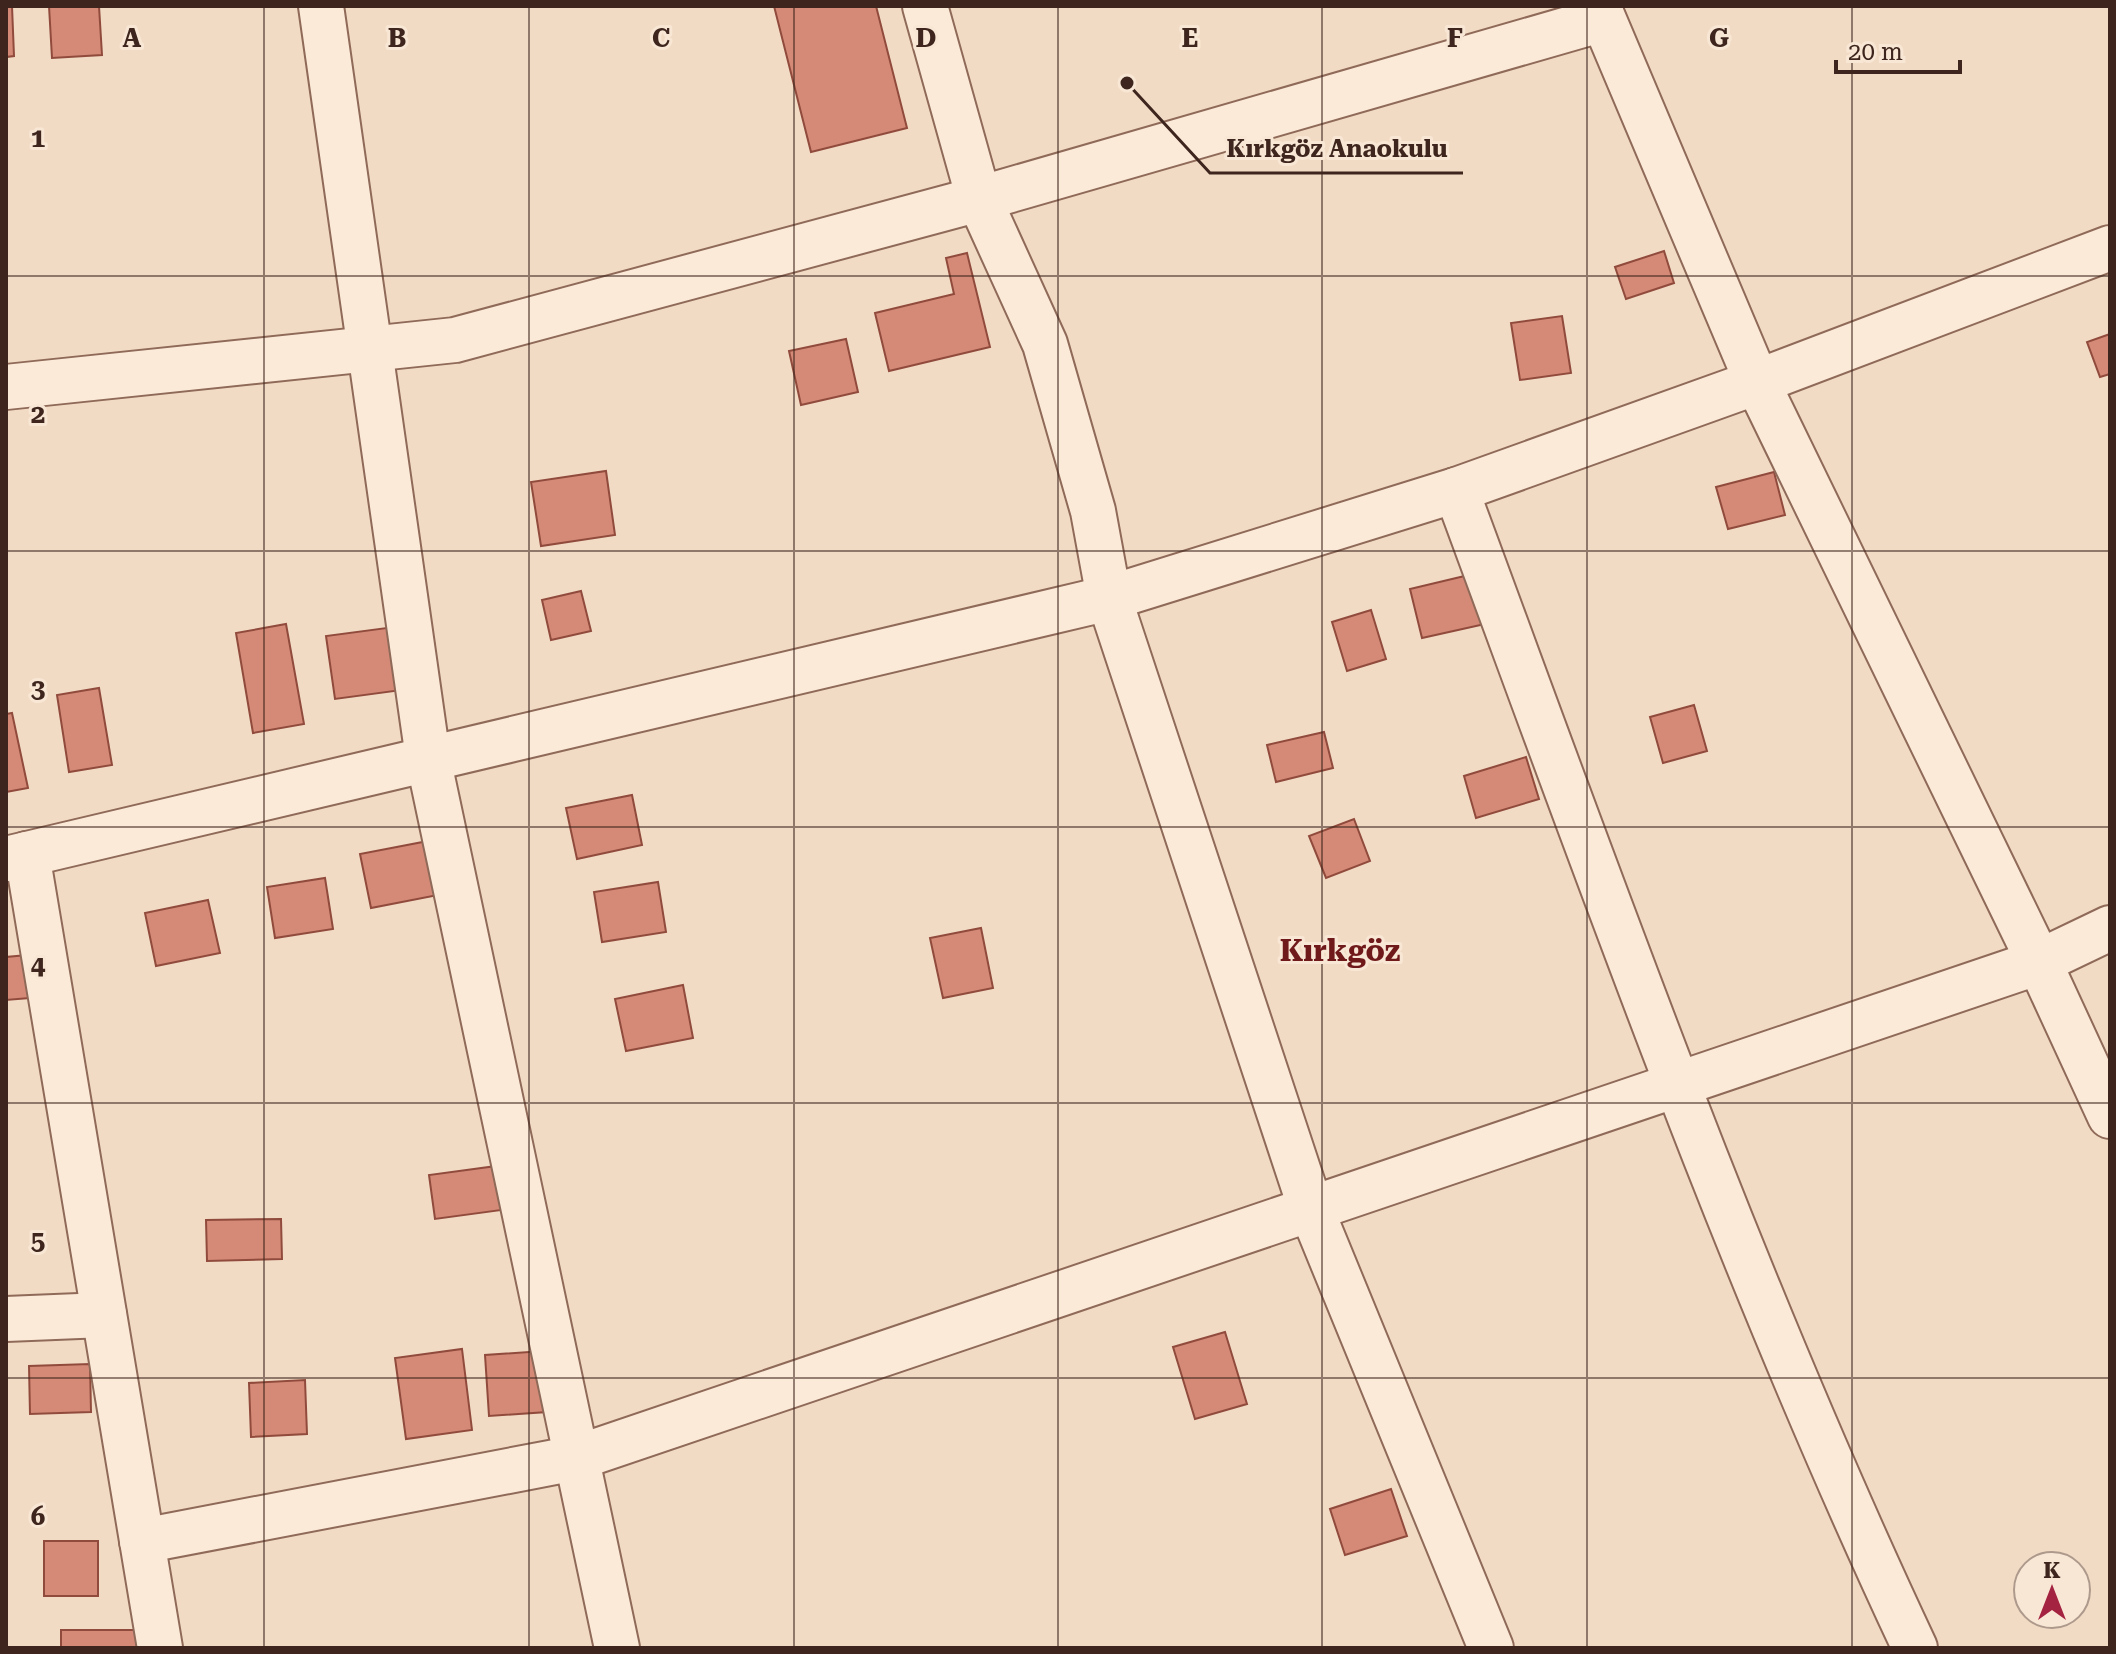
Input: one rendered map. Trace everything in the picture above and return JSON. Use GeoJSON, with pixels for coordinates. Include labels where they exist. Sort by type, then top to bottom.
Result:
{"type":"FeatureCollection","features":[{"type":"Feature","properties":{"kind":"street"},"geometry":{"type":"LineString","coordinates":[[321,6],[428,758],[617,1648]]}},
{"type":"Feature","properties":{"kind":"street"},"geometry":{"type":"LineString","coordinates":[[925,6],[979,199],[1045,344],[1093,511],[1109,598],[1311,1209],[1491,1648]]}},
{"type":"Feature","properties":{"kind":"street"},"geometry":{"type":"LineString","coordinates":[[6,387],[455,340],[979,199],[1600,13],[1757,382],[2039,962],[2110,1116]]}},
{"type":"Feature","properties":{"kind":"street"},"geometry":{"type":"LineString","coordinates":[[160,1648],[104,1315],[16,857],[1109,598],[1456,490],[1757,382],[2110,248]]}},
{"type":"Feature","properties":{"kind":"street"},"geometry":{"type":"LineString","coordinates":[[1456,490],[1675,1085],[1855,1520],[1915,1648]]}},
{"type":"Feature","properties":{"kind":"street"},"geometry":{"type":"LineString","coordinates":[[142,1541],[576,1458],[2039,962],[2110,928]]}},
{"type":"Feature","properties":{"kind":"street"},"geometry":{"type":"LineString","coordinates":[[6,1319],[104,1315]]}},
{"type":"Feature","properties":{"kind":"building"},"geometry":{"type":"Polygon","coordinates":[[[6,6],[12,6],[14,56],[6,57],[6,6]]]}},
{"type":"Feature","properties":{"kind":"building"},"geometry":{"type":"Polygon","coordinates":[[[49,6],[99,6],[102,55],[52,58],[49,6]]]}},
{"type":"Feature","properties":{"kind":"building"},"geometry":{"type":"Polygon","coordinates":[[[774,6],[876,6],[907,128],[811,152],[774,6]]]}},
{"type":"Feature","properties":{"kind":"building"},"geometry":{"type":"Polygon","coordinates":[[[1664,251],[1674,283],[1626,299],[1615,267],[1664,251]]]}},
{"type":"Feature","properties":{"kind":"building"},"geometry":{"type":"Polygon","coordinates":[[[967,253],[990,347],[889,371],[875,313],[954,294],[946,258],[967,253]]]}},
{"type":"Feature","properties":{"kind":"building"},"geometry":{"type":"Polygon","coordinates":[[[1562,316],[1571,373],[1520,380],[1511,323],[1562,316]]]}},
{"type":"Feature","properties":{"kind":"building"},"geometry":{"type":"Polygon","coordinates":[[[2110,334],[2110,374],[2100,377],[2087,342],[2110,334]]]}},
{"type":"Feature","properties":{"kind":"building"},"geometry":{"type":"Polygon","coordinates":[[[846,339],[858,392],[801,405],[789,351],[846,339]]]}},
{"type":"Feature","properties":{"kind":"building"},"geometry":{"type":"Polygon","coordinates":[[[606,471],[615,535],[541,546],[531,482],[606,471]]]}},
{"type":"Feature","properties":{"kind":"building"},"geometry":{"type":"Polygon","coordinates":[[[1774,472],[1785,515],[1728,529],[1716,487],[1774,472]]]}},
{"type":"Feature","properties":{"kind":"building"},"geometry":{"type":"Polygon","coordinates":[[[1473,574],[1485,624],[1422,638],[1410,589],[1473,574]]]}},
{"type":"Feature","properties":{"kind":"building"},"geometry":{"type":"Polygon","coordinates":[[[581,591],[591,631],[551,640],[542,600],[581,591]]]}},
{"type":"Feature","properties":{"kind":"building"},"geometry":{"type":"Polygon","coordinates":[[[1371,610],[1386,659],[1347,671],[1332,622],[1371,610]]]}},
{"type":"Feature","properties":{"kind":"building"},"geometry":{"type":"Polygon","coordinates":[[[286,624],[304,724],[253,733],[236,633],[286,624]]]}},
{"type":"Feature","properties":{"kind":"building"},"geometry":{"type":"Polygon","coordinates":[[[394,627],[402,690],[335,699],[326,636],[394,627]]]}},
{"type":"Feature","properties":{"kind":"building"},"geometry":{"type":"Polygon","coordinates":[[[99,688],[112,765],[69,772],[57,695],[99,688]]]}},
{"type":"Feature","properties":{"kind":"building"},"geometry":{"type":"Polygon","coordinates":[[[1694,705],[1707,751],[1663,763],[1650,717],[1694,705]]]}},
{"type":"Feature","properties":{"kind":"building"},"geometry":{"type":"Polygon","coordinates":[[[12,713],[28,788],[6,792],[6,714],[12,713]]]}},
{"type":"Feature","properties":{"kind":"building"},"geometry":{"type":"Polygon","coordinates":[[[1324,732],[1333,768],[1276,782],[1267,745],[1324,732]]]}},
{"type":"Feature","properties":{"kind":"building"},"geometry":{"type":"Polygon","coordinates":[[[1526,757],[1539,799],[1476,818],[1464,776],[1526,757]]]}},
{"type":"Feature","properties":{"kind":"building"},"geometry":{"type":"Polygon","coordinates":[[[632,795],[642,845],[577,859],[566,808],[632,795]]]}},
{"type":"Feature","properties":{"kind":"building"},"geometry":{"type":"Polygon","coordinates":[[[1354,819],[1370,861],[1326,878],[1309,836],[1354,819]]]}},
{"type":"Feature","properties":{"kind":"building"},"geometry":{"type":"Polygon","coordinates":[[[428,841],[438,895],[371,908],[360,854],[428,841]]]}},
{"type":"Feature","properties":{"kind":"building"},"geometry":{"type":"Polygon","coordinates":[[[325,878],[333,929],[275,938],[267,887],[325,878]]]}},
{"type":"Feature","properties":{"kind":"building"},"geometry":{"type":"Polygon","coordinates":[[[658,882],[666,932],[602,942],[594,892],[658,882]]]}},
{"type":"Feature","properties":{"kind":"building"},"geometry":{"type":"Polygon","coordinates":[[[208,900],[220,953],[156,966],[145,913],[208,900]]]}},
{"type":"Feature","properties":{"kind":"building"},"geometry":{"type":"Polygon","coordinates":[[[981,928],[993,988],[943,998],[930,938],[981,928]]]}},
{"type":"Feature","properties":{"kind":"building"},"geometry":{"type":"Polygon","coordinates":[[[38,954],[42,997],[6,1000],[6,957],[38,954]]]}},
{"type":"Feature","properties":{"kind":"building"},"geometry":{"type":"Polygon","coordinates":[[[683,985],[693,1038],[626,1051],[615,999],[683,985]]]}},
{"type":"Feature","properties":{"kind":"building"},"geometry":{"type":"Polygon","coordinates":[[[504,1165],[509,1209],[435,1219],[429,1175],[504,1165]]]}},
{"type":"Feature","properties":{"kind":"building"},"geometry":{"type":"Polygon","coordinates":[[[281,1219],[282,1259],[207,1261],[206,1220],[281,1219]]]}},
{"type":"Feature","properties":{"kind":"building"},"geometry":{"type":"Polygon","coordinates":[[[1225,1332],[1247,1404],[1195,1419],[1173,1347],[1225,1332]]]}},
{"type":"Feature","properties":{"kind":"building"},"geometry":{"type":"Polygon","coordinates":[[[462,1349],[472,1430],[406,1439],[395,1358],[462,1349]]]}},
{"type":"Feature","properties":{"kind":"building"},"geometry":{"type":"Polygon","coordinates":[[[543,1351],[547,1412],[489,1416],[485,1355],[543,1351]]]}},
{"type":"Feature","properties":{"kind":"building"},"geometry":{"type":"Polygon","coordinates":[[[90,1364],[91,1412],[30,1414],[29,1366],[90,1364]]]}},
{"type":"Feature","properties":{"kind":"building"},"geometry":{"type":"Polygon","coordinates":[[[305,1380],[307,1434],[251,1437],[249,1383],[305,1380]]]}},
{"type":"Feature","properties":{"kind":"building"},"geometry":{"type":"Polygon","coordinates":[[[1391,1489],[1407,1536],[1345,1555],[1330,1509],[1391,1489]]]}},
{"type":"Feature","properties":{"kind":"building"},"geometry":{"type":"Polygon","coordinates":[[[44,1541],[98,1541],[98,1596],[44,1596],[44,1541]]]}},
{"type":"Feature","properties":{"kind":"building"},"geometry":{"type":"Polygon","coordinates":[[[61,1630],[144,1630],[144,1648],[61,1648],[61,1630]]]}},
{"type":"Feature","properties":{"kind":"place","name":"Kırkgöz Anaokulu"},"geometry":{"type":"Point","coordinates":[1127,83]}},
{"type":"Feature","properties":{"kind":"district","name":"Kırkgöz"},"geometry":{"type":"Point","coordinates":[1340,950]}}]}
